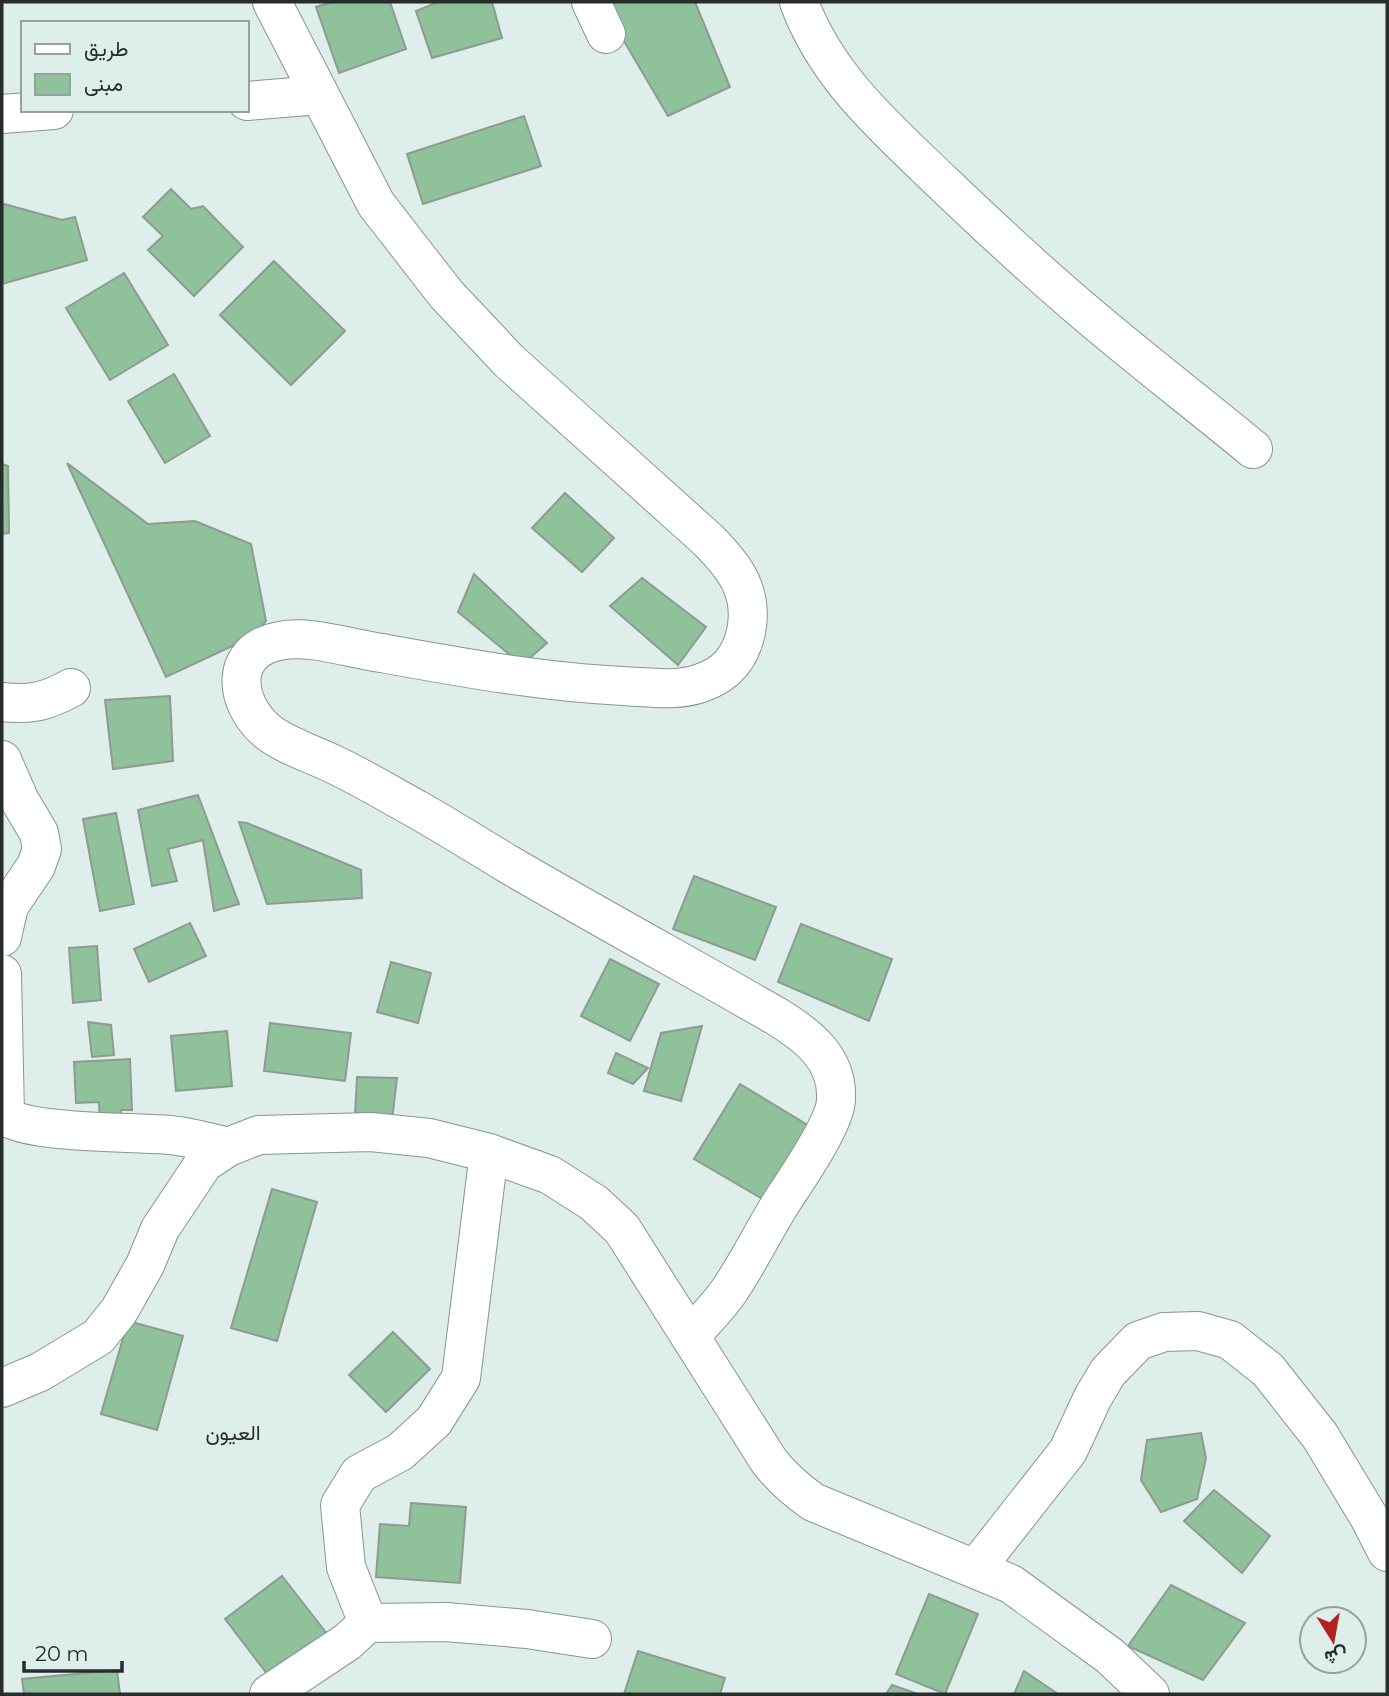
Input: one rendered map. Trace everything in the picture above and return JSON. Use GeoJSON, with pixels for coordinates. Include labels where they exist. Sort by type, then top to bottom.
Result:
{"type":"FeatureCollection","features":[{"type":"Feature","properties":{"kind":"street"},"geometry":{"type":"LineString","coordinates":[[272,2],[376,204],[446,294],[509,361],[729,561],[741,583],[750,609],[741,653],[721,673],[701,683],[674,689],[589,684],[501,673],[309,640],[279,641],[257,649],[242,669],[240,683],[244,700],[257,721],[269,733],[346,770],[439,822],[776,1016],[806,1035],[820,1050],[829,1065],[837,1100],[831,1118],[728,1292],[690,1336]]}},
{"type":"Feature","properties":{"kind":"street"},"geometry":{"type":"LineString","coordinates":[[799,2],[825,55],[848,90],[874,116],[963,202],[1079,307],[1253,449]]}},
{"type":"Feature","properties":{"kind":"street"},"geometry":{"type":"LineString","coordinates":[[248,101],[319,95]]}},
{"type":"Feature","properties":{"kind":"street"},"geometry":{"type":"LineString","coordinates":[[2,114],[28,112]]}},
{"type":"Feature","properties":{"kind":"street"},"geometry":{"type":"LineString","coordinates":[[2,702],[26,704],[50,700],[71,688]]}},
{"type":"Feature","properties":{"kind":"street"},"geometry":{"type":"LineString","coordinates":[[2,760],[20,802],[39,833],[42,849],[36,866],[9,906],[2,937]]}},
{"type":"Feature","properties":{"kind":"street"},"geometry":{"type":"LineString","coordinates":[[2,974],[5,1116],[23,1124],[169,1135],[228,1147]]}},
{"type":"Feature","properties":{"kind":"street"},"geometry":{"type":"LineString","coordinates":[[2,1388],[40,1372],[98,1337],[119,1311],[175,1205],[204,1163],[228,1147],[259,1135],[371,1132],[429,1138],[489,1153],[550,1175],[594,1203],[622,1229],[781,1478],[813,1502],[1011,1584],[1110,1656],[1150,1694]]}},
{"type":"Feature","properties":{"kind":"street"},"geometry":{"type":"LineString","coordinates":[[368,1623],[346,1567],[340,1505],[359,1474],[400,1452],[434,1421],[461,1378],[489,1153]]}},
{"type":"Feature","properties":{"kind":"street"},"geometry":{"type":"LineString","coordinates":[[976,1568],[1068,1451],[1108,1372],[1138,1342],[1164,1332],[1198,1331],[1230,1340],[1268,1370],[1320,1436],[1387,1552]]}},
{"type":"Feature","properties":{"kind":"street"},"geometry":{"type":"LineString","coordinates":[[269,1694],[347,1642],[368,1623],[446,1622],[527,1629],[593,1639]]}},
{"type":"Feature","properties":{"kind":"building"},"geometry":{"type":"Polygon","coordinates":[[[332,2],[390,2],[406,49],[339,73],[316,7],[332,2]]]}},
{"type":"Feature","properties":{"kind":"building"},"geometry":{"type":"Polygon","coordinates":[[[438,2],[492,2],[502,38],[432,58],[416,11],[438,2]]]}},
{"type":"Feature","properties":{"kind":"building"},"geometry":{"type":"Polygon","coordinates":[[[601,2],[695,2],[730,87],[668,116],[601,2]]]}},
{"type":"Feature","properties":{"kind":"building"},"geometry":{"type":"Polygon","coordinates":[[[524,116],[541,166],[423,204],[407,154],[524,116]]]}},
{"type":"Feature","properties":{"kind":"building"},"geometry":{"type":"Polygon","coordinates":[[[171,189],[191,209],[203,206],[243,247],[194,296],[148,250],[163,236],[143,217],[171,189]]]}},
{"type":"Feature","properties":{"kind":"building"},"geometry":{"type":"Polygon","coordinates":[[[4,204],[62,220],[75,217],[87,260],[2,284],[4,204]]]}},
{"type":"Feature","properties":{"kind":"building"},"geometry":{"type":"Polygon","coordinates":[[[274,261],[345,331],[291,385],[220,315],[274,261]]]}},
{"type":"Feature","properties":{"kind":"building"},"geometry":{"type":"Polygon","coordinates":[[[124,273],[168,345],[110,380],[66,308],[124,273]]]}},
{"type":"Feature","properties":{"kind":"building"},"geometry":{"type":"Polygon","coordinates":[[[174,374],[210,436],[165,463],[128,401],[174,374]]]}},
{"type":"Feature","properties":{"kind":"building"},"geometry":{"type":"Polygon","coordinates":[[[67,463],[148,524],[195,521],[251,544],[266,621],[254,636],[166,677],[67,463]]]}},
{"type":"Feature","properties":{"kind":"building"},"geometry":{"type":"Polygon","coordinates":[[[2,464],[8,466],[9,533],[2,534],[2,464]]]}},
{"type":"Feature","properties":{"kind":"building"},"geometry":{"type":"Polygon","coordinates":[[[565,493],[614,538],[582,572],[532,528],[565,493]]]}},
{"type":"Feature","properties":{"kind":"building"},"geometry":{"type":"Polygon","coordinates":[[[474,574],[547,643],[522,665],[458,612],[474,574]]]}},
{"type":"Feature","properties":{"kind":"building"},"geometry":{"type":"Polygon","coordinates":[[[642,578],[706,627],[678,665],[610,606],[642,578]]]}},
{"type":"Feature","properties":{"kind":"building"},"geometry":{"type":"Polygon","coordinates":[[[170,696],[173,761],[113,769],[105,700],[170,696]]]}},
{"type":"Feature","properties":{"kind":"building"},"geometry":{"type":"Polygon","coordinates":[[[198,795],[239,904],[214,911],[203,840],[168,849],[177,881],[152,886],[138,810],[198,795]]]}},
{"type":"Feature","properties":{"kind":"building"},"geometry":{"type":"Polygon","coordinates":[[[116,813],[134,904],[100,911],[83,819],[116,813]]]}},
{"type":"Feature","properties":{"kind":"building"},"geometry":{"type":"Polygon","coordinates":[[[239,822],[361,870],[362,898],[267,904],[239,822]]]}},
{"type":"Feature","properties":{"kind":"building"},"geometry":{"type":"Polygon","coordinates":[[[694,876],[776,907],[755,960],[673,929],[694,876]]]}},
{"type":"Feature","properties":{"kind":"building"},"geometry":{"type":"Polygon","coordinates":[[[190,923],[206,956],[149,982],[134,949],[190,923]]]}},
{"type":"Feature","properties":{"kind":"building"},"geometry":{"type":"Polygon","coordinates":[[[801,924],[892,959],[869,1021],[778,982],[801,924]]]}},
{"type":"Feature","properties":{"kind":"building"},"geometry":{"type":"Polygon","coordinates":[[[97,946],[101,1000],[73,1003],[69,948],[97,946]]]}},
{"type":"Feature","properties":{"kind":"building"},"geometry":{"type":"Polygon","coordinates":[[[610,959],[659,984],[630,1041],[581,1016],[610,959]]]}},
{"type":"Feature","properties":{"kind":"building"},"geometry":{"type":"Polygon","coordinates":[[[391,962],[431,973],[418,1023],[377,1012],[391,962]]]}},
{"type":"Feature","properties":{"kind":"building"},"geometry":{"type":"Polygon","coordinates":[[[88,1022],[111,1025],[114,1055],[92,1057],[88,1022]]]}},
{"type":"Feature","properties":{"kind":"building"},"geometry":{"type":"Polygon","coordinates":[[[270,1023],[351,1033],[345,1081],[264,1071],[270,1023]]]}},
{"type":"Feature","properties":{"kind":"building"},"geometry":{"type":"Polygon","coordinates":[[[702,1026],[681,1101],[644,1091],[661,1033],[702,1026]]]}},
{"type":"Feature","properties":{"kind":"building"},"geometry":{"type":"Polygon","coordinates":[[[227,1031],[232,1086],[176,1091],[171,1036],[227,1031]]]}},
{"type":"Feature","properties":{"kind":"building"},"geometry":{"type":"Polygon","coordinates":[[[616,1053],[648,1068],[633,1084],[608,1073],[616,1053]]]}},
{"type":"Feature","properties":{"kind":"building"},"geometry":{"type":"Polygon","coordinates":[[[130,1059],[132,1110],[121,1110],[121,1125],[100,1125],[99,1102],[76,1103],[74,1062],[130,1059]]]}},
{"type":"Feature","properties":{"kind":"building"},"geometry":{"type":"Polygon","coordinates":[[[357,1077],[397,1078],[392,1120],[355,1115],[357,1077]]]}},
{"type":"Feature","properties":{"kind":"building"},"geometry":{"type":"Polygon","coordinates":[[[740,1084],[811,1127],[766,1201],[694,1159],[740,1084]]]}},
{"type":"Feature","properties":{"kind":"building"},"geometry":{"type":"Polygon","coordinates":[[[272,1189],[317,1202],[277,1341],[231,1328],[272,1189]]]}},
{"type":"Feature","properties":{"kind":"building"},"geometry":{"type":"Polygon","coordinates":[[[128,1321],[183,1336],[157,1430],[101,1414],[128,1321]]]}},
{"type":"Feature","properties":{"kind":"building"},"geometry":{"type":"Polygon","coordinates":[[[393,1332],[430,1369],[386,1412],[349,1375],[393,1332]]]}},
{"type":"Feature","properties":{"kind":"building"},"geometry":{"type":"Polygon","coordinates":[[[1201,1433],[1206,1458],[1197,1499],[1161,1512],[1141,1480],[1147,1440],[1201,1433]]]}},
{"type":"Feature","properties":{"kind":"building"},"geometry":{"type":"Polygon","coordinates":[[[1214,1490],[1270,1536],[1242,1573],[1184,1521],[1214,1490]]]}},
{"type":"Feature","properties":{"kind":"building"},"geometry":{"type":"Polygon","coordinates":[[[411,1503],[466,1507],[460,1583],[376,1577],[380,1524],[409,1526],[411,1503]]]}},
{"type":"Feature","properties":{"kind":"building"},"geometry":{"type":"Polygon","coordinates":[[[282,1576],[328,1635],[271,1679],[225,1619],[282,1576]]]}},
{"type":"Feature","properties":{"kind":"building"},"geometry":{"type":"Polygon","coordinates":[[[1171,1585],[1245,1623],[1203,1680],[1128,1646],[1171,1585]]]}},
{"type":"Feature","properties":{"kind":"building"},"geometry":{"type":"Polygon","coordinates":[[[929,1594],[978,1614],[945,1694],[896,1674],[929,1594]]]}},
{"type":"Feature","properties":{"kind":"building"},"geometry":{"type":"Polygon","coordinates":[[[638,1651],[725,1678],[720,1694],[624,1694],[638,1651]]]}},
{"type":"Feature","properties":{"kind":"building"},"geometry":{"type":"Polygon","coordinates":[[[117,1670],[120,1694],[24,1694],[22,1679],[117,1670]]]}},
{"type":"Feature","properties":{"kind":"building"},"geometry":{"type":"Polygon","coordinates":[[[1024,1671],[1058,1694],[1014,1694],[1024,1671]]]}},
{"type":"Feature","properties":{"kind":"building"},"geometry":{"type":"Polygon","coordinates":[[[892,1685],[918,1694],[886,1694],[892,1685]]]}},
{"type":"Feature","properties":{"kind":"district","name":"العيون"},"geometry":{"type":"Point","coordinates":[233,1433]}}]}
